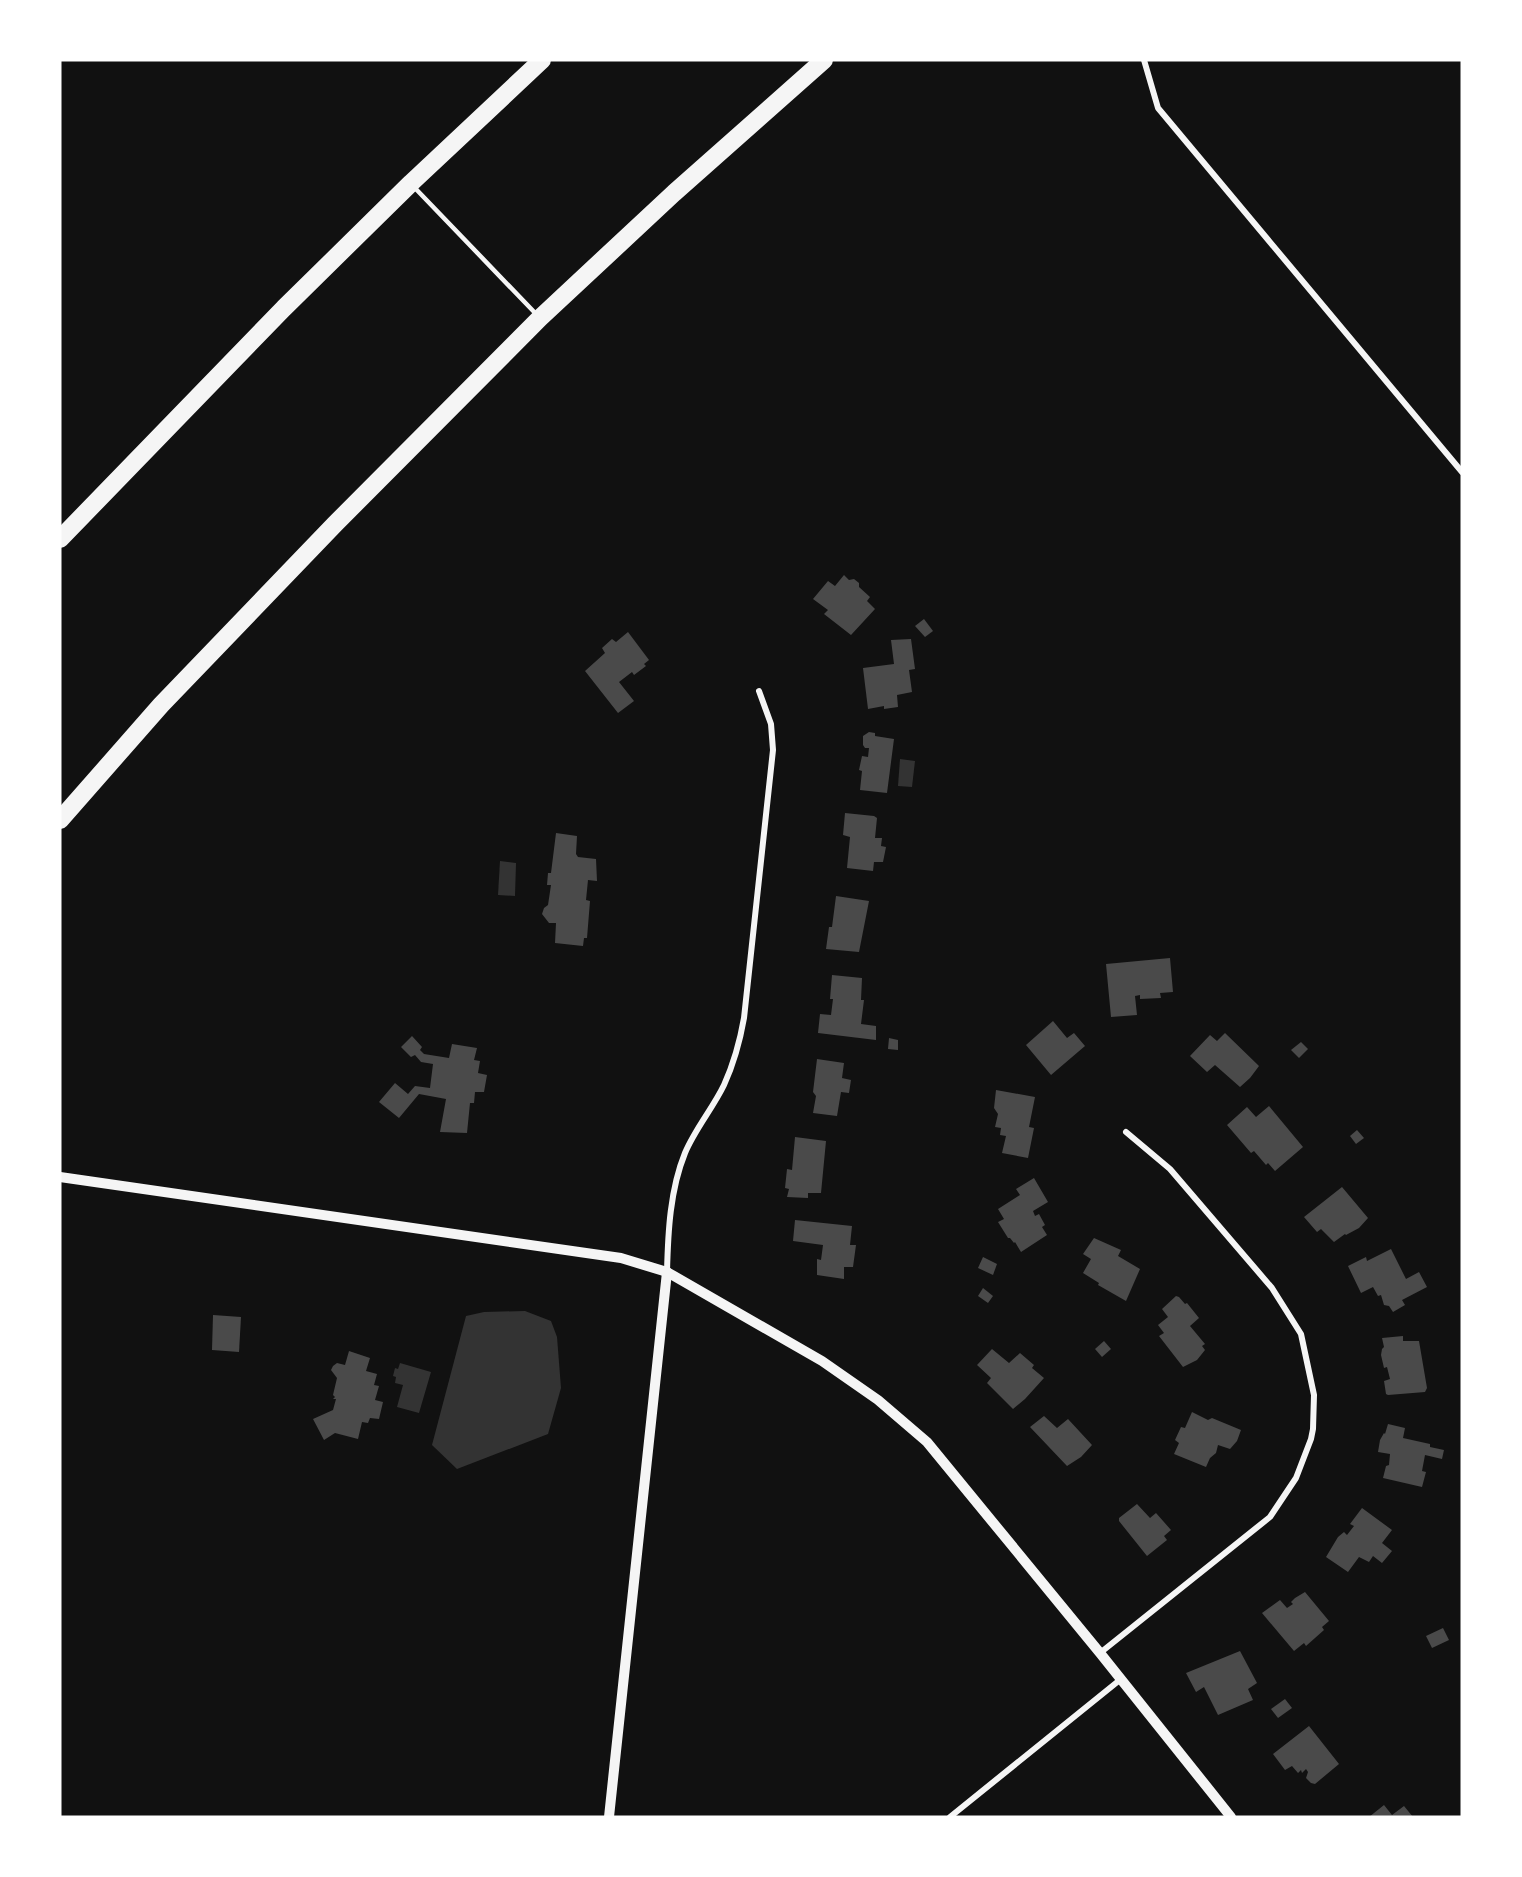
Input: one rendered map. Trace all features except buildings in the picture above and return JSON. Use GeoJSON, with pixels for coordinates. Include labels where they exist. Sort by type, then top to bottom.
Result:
{"type":"FeatureCollection","features":[{"type":"Feature","properties":{"kind":"highway"},"geometry":{"type":"LineString","coordinates":[[60,539],[284,308],[411,183],[542,60]]}},
{"type":"Feature","properties":{"kind":"highway"},"geometry":{"type":"LineString","coordinates":[[60,820],[169,697],[335,524],[540,318],[824,60]]}},
{"type":"Feature","properties":{"kind":"street"},"geometry":{"type":"LineString","coordinates":[[1144,60],[1158,108],[1462,472]]}},
{"type":"Feature","properties":{"kind":"street"},"geometry":{"type":"LineString","coordinates":[[609,1817],[667,1272],[668,1233],[676,1181],[685,1151],[724,1085],[738,1048],[744,1018],[773,750],[771,724],[759,692]]}},
{"type":"Feature","properties":{"kind":"street"},"geometry":{"type":"LineString","coordinates":[[1100,1653],[1270,1517],[1296,1478],[1313,1429],[1314,1395],[1301,1334],[1272,1288],[1170,1169],[1126,1132]]}},
{"type":"Feature","properties":{"kind":"street"},"geometry":{"type":"LineString","coordinates":[[60,1177],[621,1258],[667,1272],[822,1361],[878,1400],[927,1442],[1231,1817]]}},
{"type":"Feature","properties":{"kind":"street"},"geometry":{"type":"LineString","coordinates":[[950,1817],[1121,1679]]}},
{"type":"Feature","properties":{"kind":"lane"},"geometry":{"type":"LineString","coordinates":[[411,183],[540,318]]}},
{"type":"Feature","properties":{"kind":"shaded area"},"geometry":{"type":"Polygon","coordinates":[[[900,759],[915,761],[912,787],[898,786],[900,759]]]}},
{"type":"Feature","properties":{"kind":"shaded area"},"geometry":{"type":"Polygon","coordinates":[[[500,861],[516,863],[515,896],[498,895],[500,861]]]}},
{"type":"Feature","properties":{"kind":"shaded area"},"geometry":{"type":"Polygon","coordinates":[[[525,1311],[551,1321],[557,1337],[561,1388],[548,1434],[457,1469],[432,1445],[466,1316],[484,1312],[525,1311]]]}},
{"type":"Feature","properties":{"kind":"shaded area"},"geometry":{"type":"Polygon","coordinates":[[[400,1363],[431,1372],[419,1413],[397,1407],[403,1385],[395,1383],[396,1377],[393,1376],[395,1368],[398,1369],[400,1363]]]}}]}
